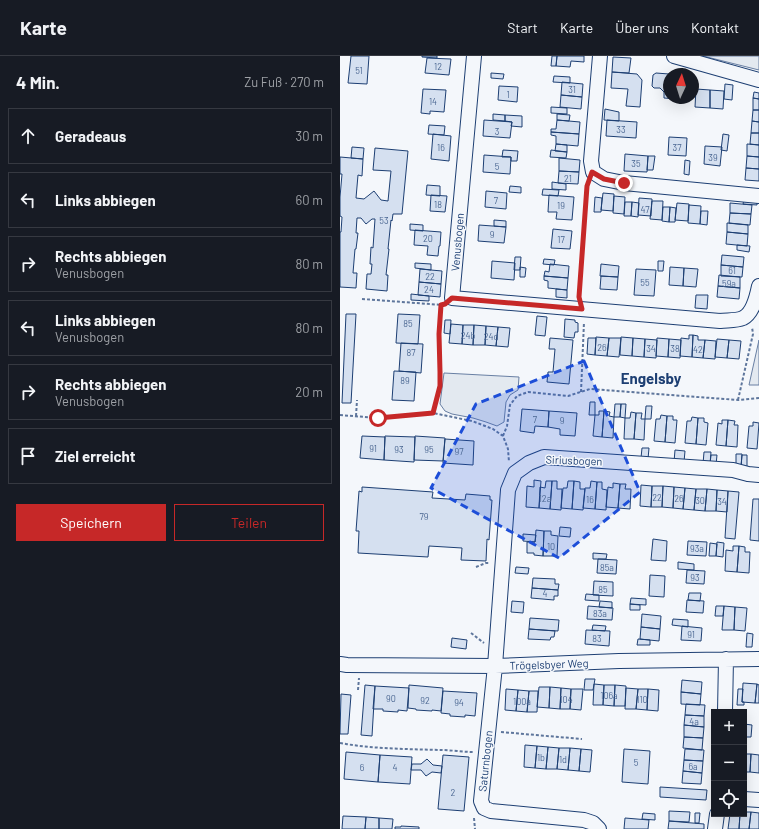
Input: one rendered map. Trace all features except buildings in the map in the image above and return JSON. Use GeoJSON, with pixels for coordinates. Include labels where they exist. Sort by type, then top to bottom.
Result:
{"type":"FeatureCollection","features":[{"type":"Feature","properties":{"kind":"street","name":"Venusbogen"},"geometry":{"type":"LineString","coordinates":[[446,301],[474,56]]}},
{"type":"Feature","properties":{"kind":"street"},"geometry":{"type":"LineString","coordinates":[[600,56],[591,161],[592,172],[604,179],[624,183],[759,196]]}},
{"type":"Feature","properties":{"kind":"street"},"geometry":{"type":"LineString","coordinates":[[674,56],[759,80]]}},
{"type":"Feature","properties":{"kind":"street"},"geometry":{"type":"LineString","coordinates":[[446,301],[582,309],[720,321],[744,317],[756,301],[759,286]]}},
{"type":"Feature","properties":{"kind":"street","name":"Siriusbogen"},"geometry":{"type":"LineString","coordinates":[[495,666],[508,490],[515,473],[529,463],[544,457],[733,470],[759,475]]}},
{"type":"Feature","properties":{"kind":"street"},"geometry":{"type":"LineString","coordinates":[[725,709],[726,659]]}},
{"type":"Feature","properties":{"kind":"street","name":"Trögelsbyer Weg"},"geometry":{"type":"LineString","coordinates":[[340,664],[495,666],[759,659]]}},
{"type":"Feature","properties":{"kind":"street","name":"Saturnbogen"},"geometry":{"type":"LineString","coordinates":[[495,666],[482,801],[484,808],[490,811],[584,820],[593,823],[599,829]]}},
{"type":"Feature","properties":{"kind":"street"},"geometry":{"type":"LineString","coordinates":[[747,799],[759,800]]}},
{"type":"Feature","properties":{"kind":"street"},"geometry":{"type":"LineString","coordinates":[[716,829],[717,817]]}},
{"type":"Feature","properties":{"kind":"path"},"geometry":{"type":"LineString","coordinates":[[581,392],[584,320],[579,297],[587,186],[592,172]]}},
{"type":"Feature","properties":{"kind":"path"},"geometry":{"type":"LineString","coordinates":[[362,299],[446,301],[439,334],[440,386],[433,413]]}},
{"type":"Feature","properties":{"kind":"path"},"geometry":{"type":"LineString","coordinates":[[738,400],[753,334],[751,324],[744,317]]}},
{"type":"Feature","properties":{"kind":"path"},"geometry":{"type":"LineString","coordinates":[[503,436],[507,426],[510,405],[517,396],[528,392],[568,396],[590,389],[738,400],[759,398]]}},
{"type":"Feature","properties":{"kind":"path"},"geometry":{"type":"LineString","coordinates":[[356,416],[357,400]]}},
{"type":"Feature","properties":{"kind":"path"},"geometry":{"type":"LineString","coordinates":[[340,415],[378,418],[433,413],[472,421],[493,429],[503,436],[508,449],[510,466]]}},
{"type":"Feature","properties":{"kind":"path"},"geometry":{"type":"LineString","coordinates":[[488,731],[582,739]]}},
{"type":"Feature","properties":{"kind":"path"},"geometry":{"type":"LineString","coordinates":[[340,743],[352,746],[380,748],[486,753]]}},
{"type":"Feature","properties":{"kind":"path"},"geometry":{"type":"LineString","coordinates":[[474,818],[475,829]]}},
{"type":"Feature","properties":{"kind":"highlighted area"},"geometry":{"type":"Polygon","coordinates":[[[584,361],[640,492],[559,558],[431,488],[476,404],[584,361]]]}},
{"type":"Feature","properties":{"kind":"shaded area"},"geometry":{"type":"Polygon","coordinates":[[[703,56],[759,56],[759,70],[703,56]]]}},
{"type":"Feature","properties":{"kind":"shaded area"},"geometry":{"type":"Polygon","coordinates":[[[759,340],[759,385],[749,385],[759,340]]]}},
{"type":"Feature","properties":{"kind":"shaded area"},"geometry":{"type":"Polygon","coordinates":[[[444,373],[519,377],[518,390],[510,395],[506,402],[504,422],[497,426],[445,411],[440,404],[444,373]]]}},
{"type":"Feature","properties":{"kind":"district","name":"Engelsby"},"geometry":{"type":"Point","coordinates":[651,378]}},
{"type":"Feature","properties":{"kind":"route"},"geometry":{"type":"LineString","coordinates":[[378,418],[433,413],[440,386],[439,334],[441,305],[445,304],[452,298],[582,309],[579,297],[587,186],[592,172],[604,179],[624,183]]}}]}
